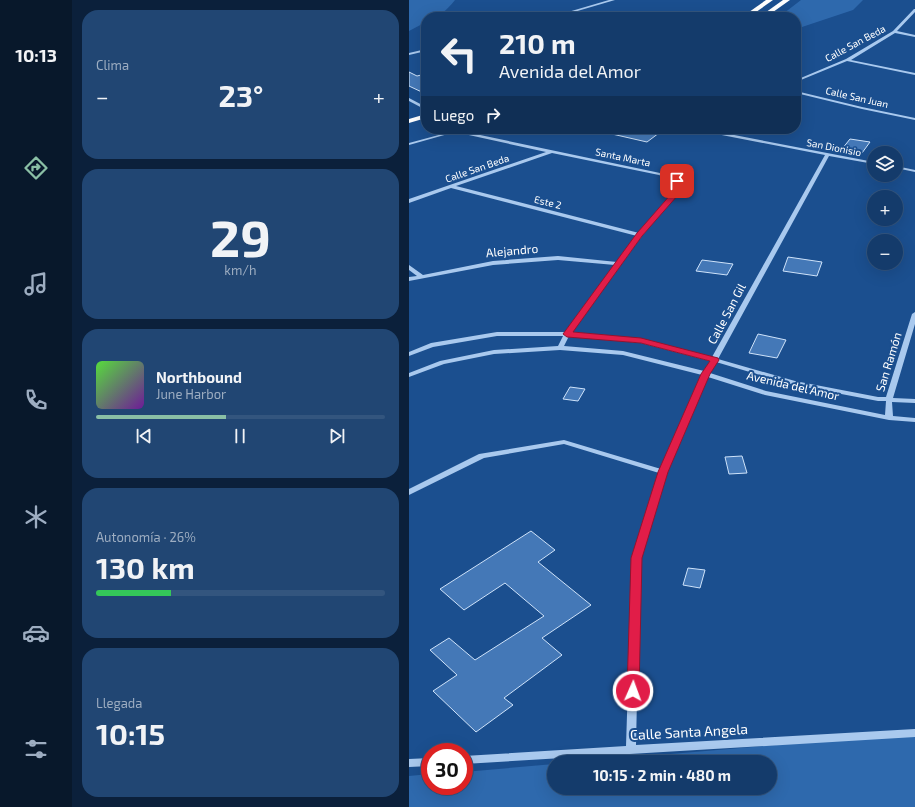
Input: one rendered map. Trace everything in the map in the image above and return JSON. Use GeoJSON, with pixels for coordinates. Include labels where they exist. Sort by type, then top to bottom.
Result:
{"type":"FeatureCollection","features":[{"type":"Feature","properties":{"kind":"highway"},"geometry":{"type":"LineString","coordinates":[[752,12],[770,0]]}},
{"type":"Feature","properties":{"kind":"highway"},"geometry":{"type":"LineString","coordinates":[[769,12],[787,0]]}},
{"type":"Feature","properties":{"kind":"highway"},"geometry":{"type":"LineString","coordinates":[[409,121],[421,117]]}},
{"type":"Feature","properties":{"kind":"highway"},"geometry":{"type":"LineString","coordinates":[[409,127],[421,124]]}},
{"type":"Feature","properties":{"kind":"street"},"geometry":{"type":"LineString","coordinates":[[571,12],[613,0]]}},
{"type":"Feature","properties":{"kind":"street","name":"Calle San Beda"},"geometry":{"type":"LineString","coordinates":[[801,79],[847,60],[894,32],[915,10]]}},
{"type":"Feature","properties":{"kind":"street"},"geometry":{"type":"LineString","coordinates":[[894,32],[915,36]]}},
{"type":"Feature","properties":{"kind":"street"},"geometry":{"type":"LineString","coordinates":[[409,54],[421,51]]}},
{"type":"Feature","properties":{"kind":"street"},"geometry":{"type":"LineString","coordinates":[[847,60],[915,74]]}},
{"type":"Feature","properties":{"kind":"street","name":"Calle San Juan"},"geometry":{"type":"LineString","coordinates":[[801,93],[915,119]]}},
{"type":"Feature","properties":{"kind":"street"},"geometry":{"type":"LineString","coordinates":[[409,99],[419,105]]}},
{"type":"Feature","properties":{"kind":"street"},"geometry":{"type":"LineString","coordinates":[[409,144],[444,134]]}},
{"type":"Feature","properties":{"kind":"street","name":"Santa Marta"},"geometry":{"type":"LineString","coordinates":[[475,134],[552,152],[660,174],[677,181],[675,193],[640,235],[567,334],[560,348]]}},
{"type":"Feature","properties":{"kind":"street","name":"San Dionisio"},"geometry":{"type":"LineString","coordinates":[[721,134],[867,162]]}},
{"type":"Feature","properties":{"kind":"street","name":"Calle San Beda"},"geometry":{"type":"LineString","coordinates":[[409,201],[552,152]]}},
{"type":"Feature","properties":{"kind":"street","name":"Calle San Gil"},"geometry":{"type":"LineString","coordinates":[[631,750],[636,558],[663,472],[706,374],[715,360],[805,192],[827,155]]}},
{"type":"Feature","properties":{"kind":"street"},"geometry":{"type":"LineString","coordinates":[[903,168],[915,171]]}},
{"type":"Feature","properties":{"kind":"street","name":"Este 2"},"geometry":{"type":"LineString","coordinates":[[453,187],[640,235]]}},
{"type":"Feature","properties":{"kind":"street","name":"Alejandro"},"geometry":{"type":"LineString","coordinates":[[409,279],[493,263],[558,258],[619,264]]}},
{"type":"Feature","properties":{"kind":"street"},"geometry":{"type":"LineString","coordinates":[[409,267],[421,276]]}},
{"type":"Feature","properties":{"kind":"street","name":"San Ramón"},"geometry":{"type":"LineString","coordinates":[[889,418],[889,399],[915,314]]}},
{"type":"Feature","properties":{"kind":"street","name":"Avenida del Amor"},"geometry":{"type":"LineString","coordinates":[[409,354],[431,345],[497,334],[567,334],[641,341],[715,360],[794,383],[879,399],[915,401]]}},
{"type":"Feature","properties":{"kind":"street","name":"Avenida del Amor"},"geometry":{"type":"LineString","coordinates":[[409,375],[442,362],[494,352],[560,348],[623,353],[706,374],[765,393],[889,418],[915,420]]}},
{"type":"Feature","properties":{"kind":"street"},"geometry":{"type":"LineString","coordinates":[[409,492],[482,456],[564,442],[663,472]]}},
{"type":"Feature","properties":{"kind":"street","name":"Calle Santa Angela"},"geometry":{"type":"LineString","coordinates":[[473,759],[915,733]]}},
{"type":"Feature","properties":{"kind":"street"},"geometry":{"type":"LineString","coordinates":[[409,763],[421,762]]}},
{"type":"Feature","properties":{"kind":"shaded area"},"geometry":{"type":"Polygon","coordinates":[[[409,0],[455,0],[443,12],[421,12],[421,25],[409,31],[409,0]]]}},
{"type":"Feature","properties":{"kind":"shaded area"},"geometry":{"type":"Polygon","coordinates":[[[801,0],[863,0],[853,10],[801,27],[801,12],[785,12],[801,0]]]}},
{"type":"Feature","properties":{"kind":"shaded area"},"geometry":{"type":"Polygon","coordinates":[[[915,733],[915,807],[409,807],[409,776],[421,775],[421,795],[473,795],[473,771],[547,765],[547,795],[777,795],[777,755],[659,755],[915,733]]]}},
{"type":"Feature","properties":{"kind":"building"},"geometry":{"type":"Polygon","coordinates":[[[409,72],[417,76],[421,75],[421,92],[409,86],[409,72]]]}},
{"type":"Feature","properties":{"kind":"building"},"geometry":{"type":"Polygon","coordinates":[[[612,134],[658,134],[647,142],[612,134]]]}},
{"type":"Feature","properties":{"kind":"building"},"geometry":{"type":"Polygon","coordinates":[[[850,139],[870,142],[862,153],[842,149],[850,139]]]}},
{"type":"Feature","properties":{"kind":"building"},"geometry":{"type":"Polygon","coordinates":[[[788,257],[822,262],[817,276],[783,271],[788,257]]]}},
{"type":"Feature","properties":{"kind":"building"},"geometry":{"type":"Polygon","coordinates":[[[702,260],[733,264],[727,275],[696,271],[702,260]]]}},
{"type":"Feature","properties":{"kind":"building"},"geometry":{"type":"Polygon","coordinates":[[[758,334],[786,340],[777,358],[749,353],[758,334]]]}},
{"type":"Feature","properties":{"kind":"building"},"geometry":{"type":"Polygon","coordinates":[[[570,387],[585,389],[578,401],[563,399],[570,387]]]}},
{"type":"Feature","properties":{"kind":"building"},"geometry":{"type":"Polygon","coordinates":[[[742,456],[747,473],[729,474],[725,457],[742,456]]]}},
{"type":"Feature","properties":{"kind":"building"},"geometry":{"type":"Polygon","coordinates":[[[531,531],[555,550],[538,562],[591,605],[542,638],[562,655],[504,698],[513,705],[476,732],[433,691],[457,675],[430,650],[449,638],[475,660],[544,616],[505,583],[464,610],[440,589],[531,531]]]}},
{"type":"Feature","properties":{"kind":"building"},"geometry":{"type":"Polygon","coordinates":[[[688,568],[705,570],[700,588],[683,585],[688,568]]]}},
{"type":"Feature","properties":{"kind":"route"},"geometry":{"type":"LineString","coordinates":[[633,691],[636,558],[663,472],[706,374],[715,360],[641,341],[567,334],[640,235],[675,193],[677,181]]}}]}
